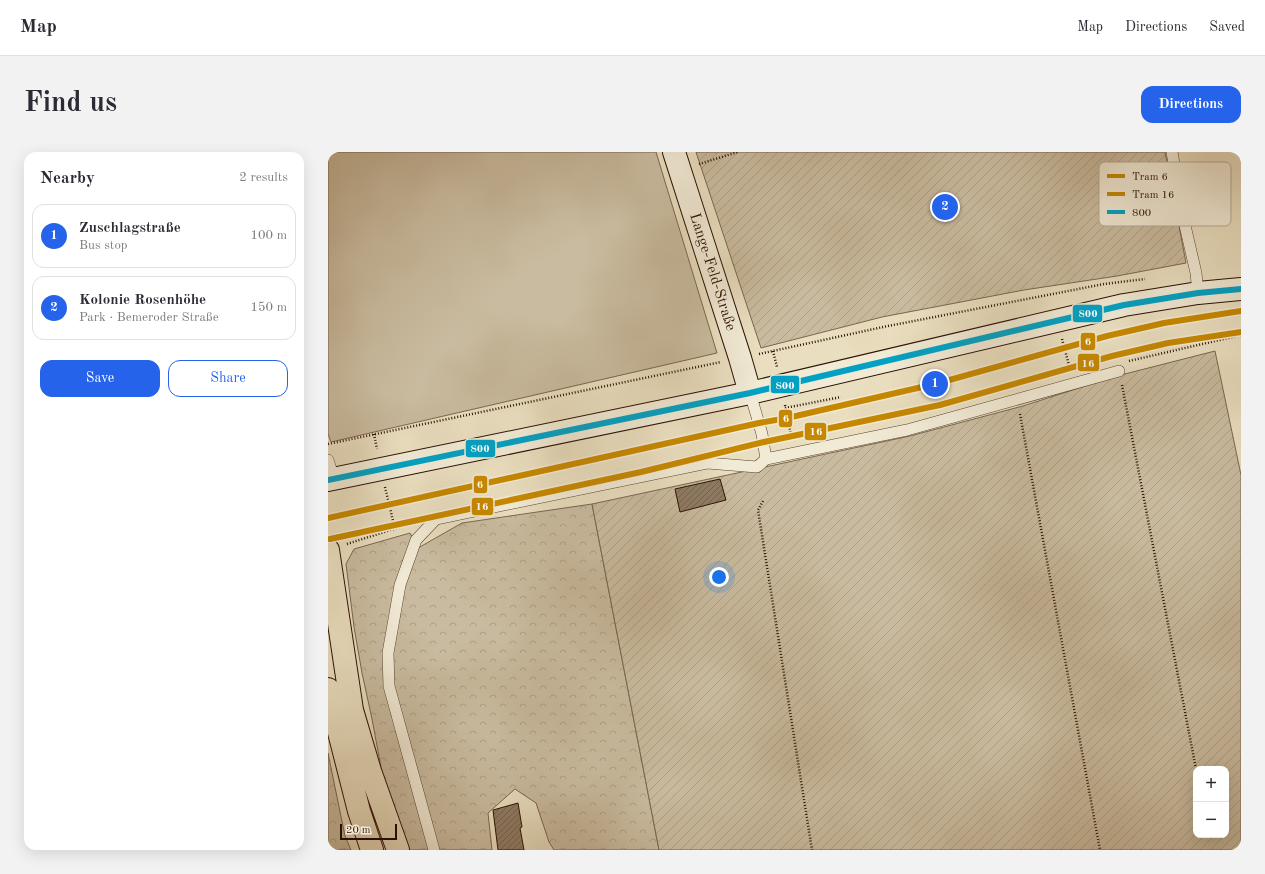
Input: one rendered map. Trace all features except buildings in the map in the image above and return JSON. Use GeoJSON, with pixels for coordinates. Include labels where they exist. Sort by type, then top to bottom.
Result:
{"type":"FeatureCollection","features":[{"type":"Feature","properties":{"kind":"highway"},"geometry":{"type":"LineString","coordinates":[[328,550],[352,710],[370,771],[398,850]]}},
{"type":"Feature","properties":{"kind":"highway"},"geometry":{"type":"LineString","coordinates":[[328,689],[359,811],[372,850]]}},
{"type":"Feature","properties":{"kind":"main road","name":"Lange-Feld-Straße"},"geometry":{"type":"LineString","coordinates":[[676,161],[750,393]]}},
{"type":"Feature","properties":{"kind":"main road"},"geometry":{"type":"LineString","coordinates":[[330,473],[750,393],[1124,305],[1198,293],[1241,289]]}},
{"type":"Feature","properties":{"kind":"lane"},"geometry":{"type":"LineString","coordinates":[[1172,152],[1174,162]]}},
{"type":"Feature","properties":{"kind":"lane"},"geometry":{"type":"LineString","coordinates":[[1185,226],[1196,273],[1198,293]]}},
{"type":"Feature","properties":{"kind":"lane"},"geometry":{"type":"LineString","coordinates":[[434,850],[389,686],[388,653],[400,585],[416,540],[436,519],[707,463],[757,467],[766,459],[907,430],[1119,371]]}},
{"type":"Feature","properties":{"kind":"lane"},"geometry":{"type":"LineString","coordinates":[[750,393],[762,434],[766,459]]}},
{"type":"Feature","properties":{"kind":"path"},"geometry":{"type":"LineString","coordinates":[[676,161],[738,152]]}},
{"type":"Feature","properties":{"kind":"path"},"geometry":{"type":"LineString","coordinates":[[328,444],[884,327],[1104,284],[1147,279]]}},
{"type":"Feature","properties":{"kind":"path"},"geometry":{"type":"LineString","coordinates":[[1195,766],[1119,371],[1129,361],[1241,335]]}},
{"type":"Feature","properties":{"kind":"path"},"geometry":{"type":"LineString","coordinates":[[785,408],[841,397]]}},
{"type":"Feature","properties":{"kind":"path"},"geometry":{"type":"LineString","coordinates":[[1017,400],[1100,850]]}},
{"type":"Feature","properties":{"kind":"path"},"geometry":{"type":"LineString","coordinates":[[791,436],[849,424]]}},
{"type":"Feature","properties":{"kind":"path"},"geometry":{"type":"LineString","coordinates":[[763,501],[758,510],[812,850]]}},
{"type":"Feature","properties":{"kind":"path"},"geometry":{"type":"LineString","coordinates":[[328,550],[425,519],[436,519]]}},
{"type":"Feature","properties":{"kind":"green space"},"geometry":{"type":"Polygon","coordinates":[[[328,152],[656,152],[717,353],[331,442],[328,434],[328,152]]]}},
{"type":"Feature","properties":{"kind":"green space"},"geometry":{"type":"Polygon","coordinates":[[[696,152],[1165,152],[1167,162],[1099,162],[1099,226],[1179,226],[1186,263],[1117,276],[1024,290],[882,317],[761,348],[696,152]]]}},
{"type":"Feature","properties":{"kind":"green space"},"geometry":{"type":"Polygon","coordinates":[[[1215,351],[1241,475],[1241,850],[659,850],[592,504],[910,436],[1023,406],[1113,377],[1215,351]]]}},
{"type":"Feature","properties":{"kind":"green space"},"geometry":{"type":"Polygon","coordinates":[[[592,504],[659,850],[554,850],[549,842],[536,803],[515,789],[488,813],[492,850],[408,850],[383,778],[354,627],[346,564],[354,549],[410,533],[418,548],[462,523],[592,504]]]}},
{"type":"Feature","properties":{"kind":"green space"},"geometry":{"type":"Polygon","coordinates":[[[328,753],[345,836],[351,850],[328,850],[328,753]]]}},
{"type":"Feature","properties":{"kind":"tram line","name":"6"},"geometry":{"type":"LineString","coordinates":[[328,518],[787,418],[935,384],[1107,336],[1164,323],[1241,311]]}},
{"type":"Feature","properties":{"kind":"tram line","name":"16"},"geometry":{"type":"LineString","coordinates":[[330,539],[641,472],[764,442],[940,405],[1112,356],[1168,343],[1241,332]]}},
{"type":"Feature","properties":{"kind":"transit line","name":"800"},"geometry":{"type":"LineString","coordinates":[[328,480],[750,393],[1124,305],[1198,293],[1241,289]]}},
{"type":"Feature","properties":{"kind":"place","name":"Kolonie Rosenhöhe"},"geometry":{"type":"Point","coordinates":[945,207]}},
{"type":"Feature","properties":{"kind":"place","name":"Zuschlagstraße"},"geometry":{"type":"Point","coordinates":[935,384]}}]}
